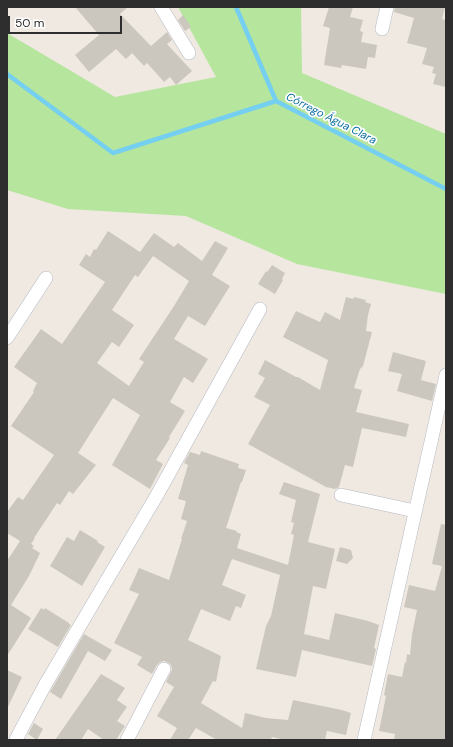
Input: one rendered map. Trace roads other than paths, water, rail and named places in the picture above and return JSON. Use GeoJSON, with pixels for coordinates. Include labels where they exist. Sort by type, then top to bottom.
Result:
{"type":"FeatureCollection","features":[{"type":"Feature","properties":{"kind":"street"},"geometry":{"type":"LineString","coordinates":[[161,7],[189,53]]}},
{"type":"Feature","properties":{"kind":"street"},"geometry":{"type":"LineString","coordinates":[[382,29],[387,7]]}},
{"type":"Feature","properties":{"kind":"street"},"geometry":{"type":"LineString","coordinates":[[7,338],[46,278]]}},
{"type":"Feature","properties":{"kind":"street"},"geometry":{"type":"LineString","coordinates":[[16,740],[45,685],[157,495],[260,309]]}},
{"type":"Feature","properties":{"kind":"street"},"geometry":{"type":"LineString","coordinates":[[364,740],[446,375]]}},
{"type":"Feature","properties":{"kind":"street"},"geometry":{"type":"LineString","coordinates":[[341,494],[415,511]]}},
{"type":"Feature","properties":{"kind":"street"},"geometry":{"type":"LineString","coordinates":[[127,740],[164,669]]}},
{"type":"Feature","properties":{"kind":"waterway","name":"Córrego Água Clara"},"geometry":{"type":"LineString","coordinates":[[236,7],[276,101],[446,189]]}},
{"type":"Feature","properties":{"kind":"waterway"},"geometry":{"type":"LineString","coordinates":[[7,74],[113,153],[276,101]]}}]}
